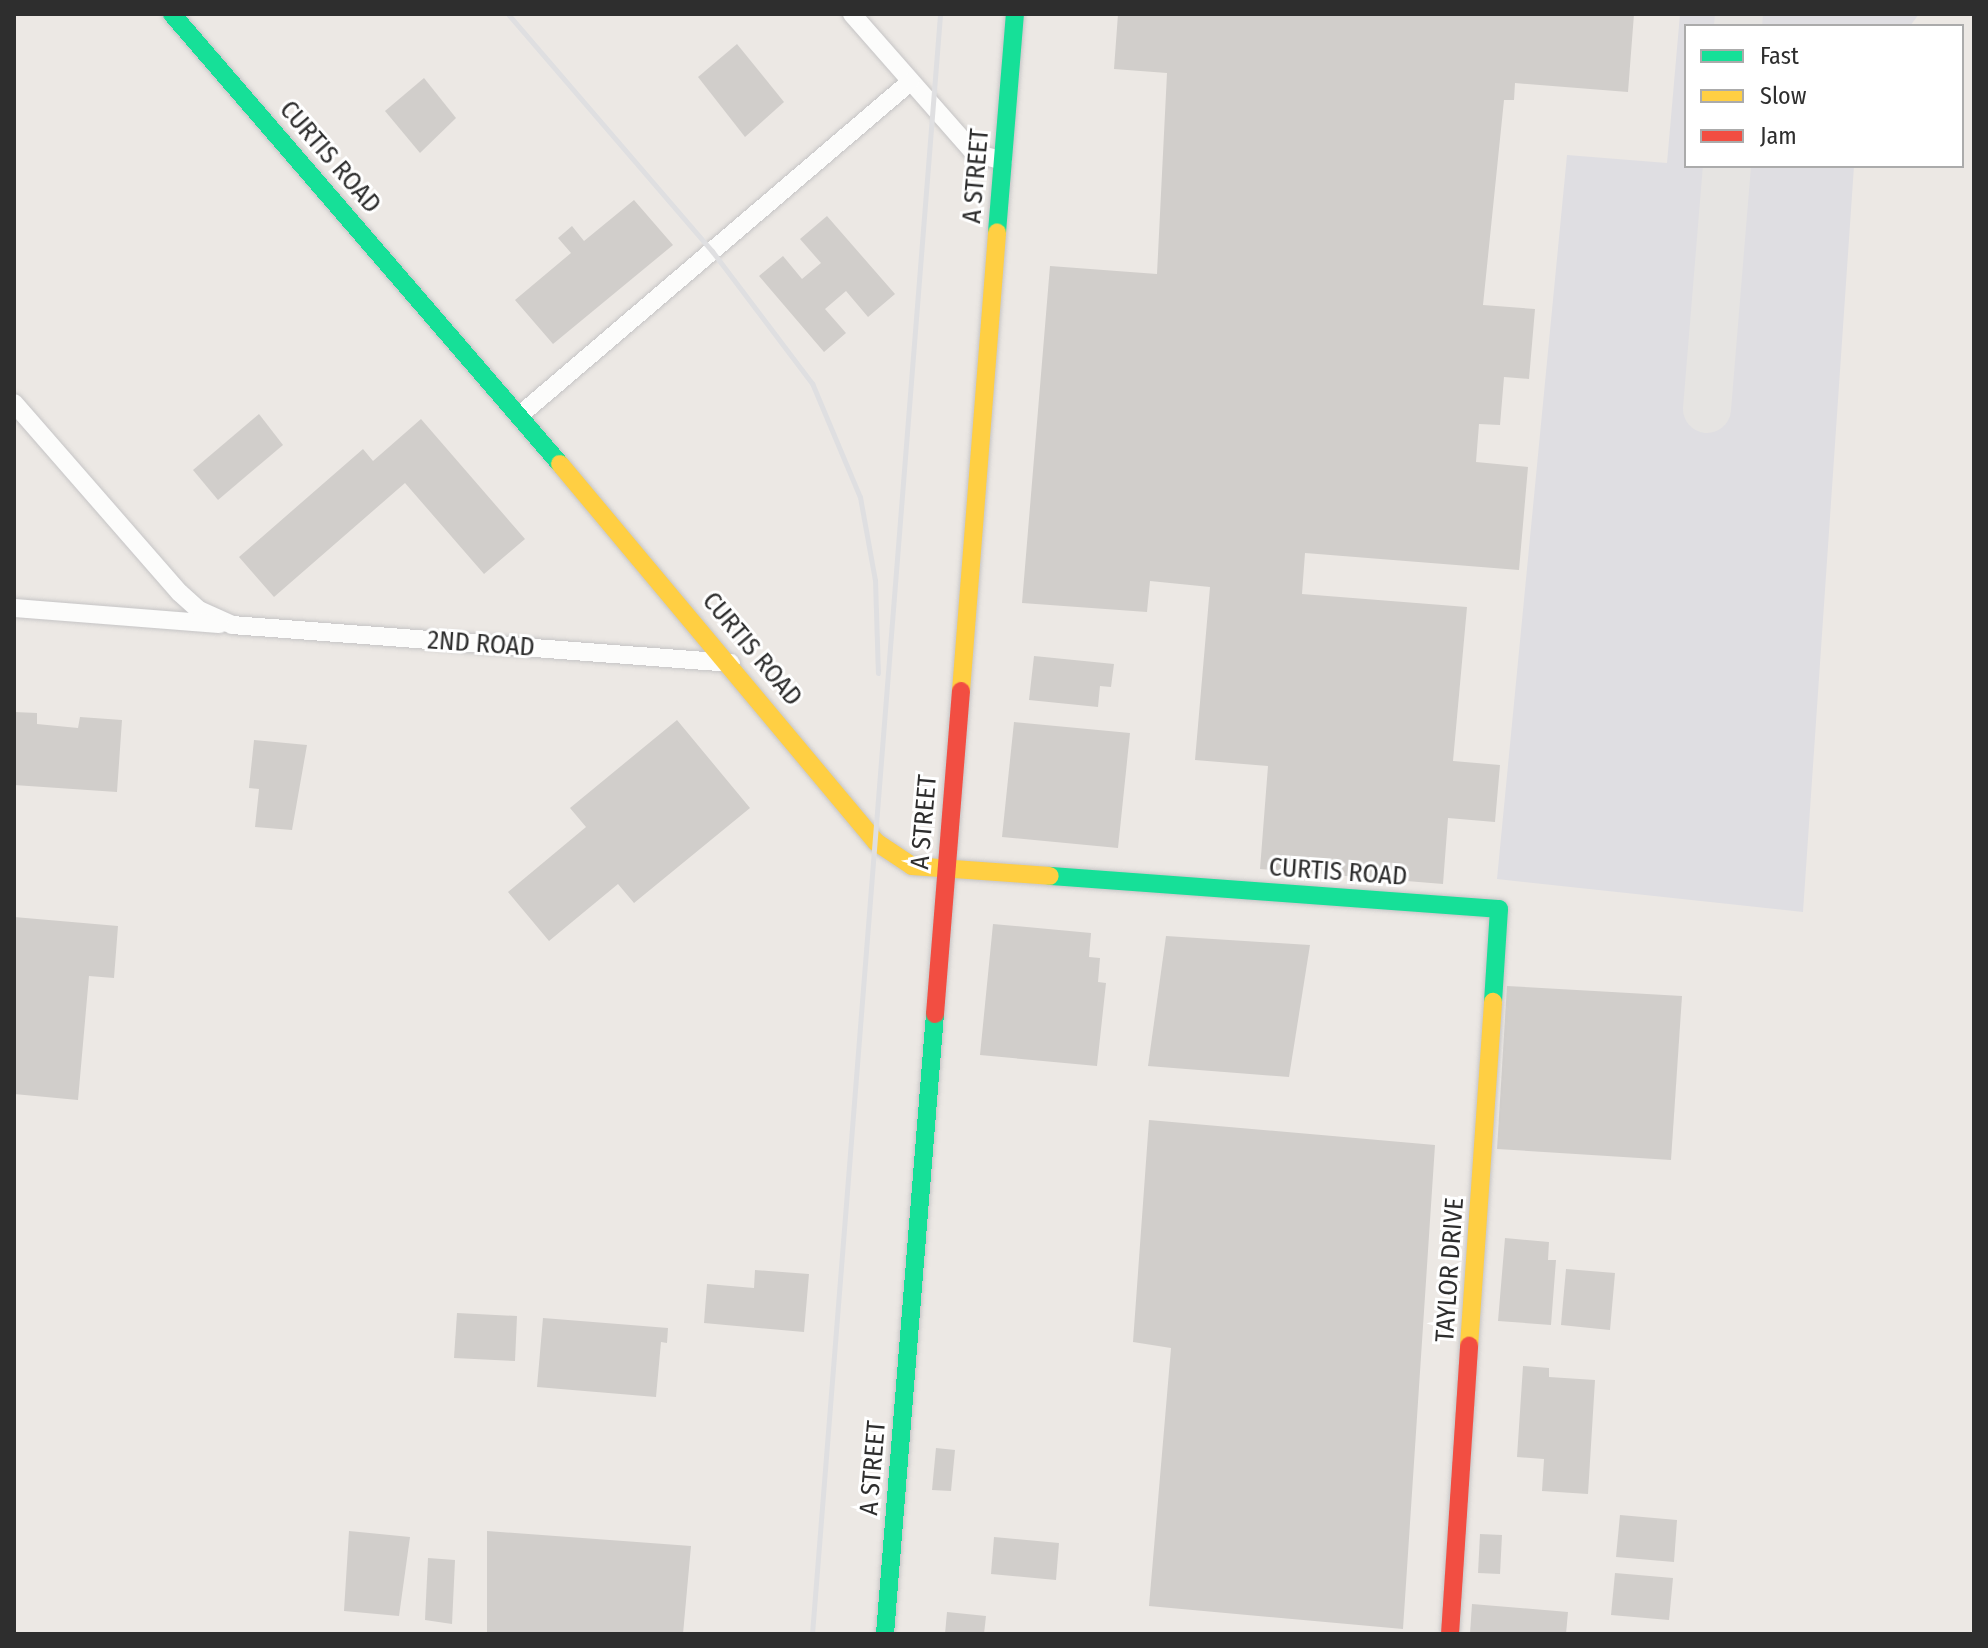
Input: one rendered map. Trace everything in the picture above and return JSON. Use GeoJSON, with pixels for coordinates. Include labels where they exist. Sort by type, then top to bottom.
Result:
{"type":"FeatureCollection","features":[{"type":"Feature","properties":{"kind":"street","name":"CURTIS ROAD"},"geometry":{"type":"LineString","coordinates":[[172,14],[731,663],[876,842],[912,866],[1499,909]]}},
{"type":"Feature","properties":{"kind":"street"},"geometry":{"type":"LineString","coordinates":[[852,14],[974,153],[1003,161]]}},
{"type":"Feature","properties":{"kind":"street","name":"A STREET"},"geometry":{"type":"LineString","coordinates":[[885,1634],[1015,14]]}},
{"type":"Feature","properties":{"kind":"street"},"geometry":{"type":"LineString","coordinates":[[520,415],[910,82]]}},
{"type":"Feature","properties":{"kind":"street","name":"2ND ROAD"},"geometry":{"type":"LineString","coordinates":[[14,403],[180,593],[199,610],[232,625]]}},
{"type":"Feature","properties":{"kind":"street","name":"2ND ROAD"},"geometry":{"type":"LineString","coordinates":[[14,608],[731,663]]}},
{"type":"Feature","properties":{"kind":"street","name":"TAYLOR DRIVE"},"geometry":{"type":"LineString","coordinates":[[1450,1634],[1499,909]]}},
{"type":"Feature","properties":{"kind":"shaded area"},"geometry":{"type":"Polygon","coordinates":[[[1680,14],[1919,14],[1912,24],[1684,24],[1684,168],[1854,168],[1803,912],[1497,879],[1567,155],[1667,163],[1680,14]]]}},
{"type":"Feature","properties":{"kind":"building"},"geometry":{"type":"Polygon","coordinates":[[[1118,14],[1634,14],[1628,92],[1515,83],[1514,100],[1504,100],[1483,305],[1535,309],[1529,379],[1504,377],[1500,425],[1479,424],[1476,462],[1528,467],[1519,570],[1305,553],[1302,594],[1467,607],[1453,761],[1500,765],[1495,822],[1448,818],[1443,884],[1260,869],[1268,766],[1195,760],[1210,587],[1150,581],[1147,612],[1022,603],[1050,266],[1157,274],[1167,73],[1114,69],[1118,14]]]}},
{"type":"Feature","properties":{"kind":"building"},"geometry":{"type":"Polygon","coordinates":[[[737,44],[784,102],[745,137],[698,77],[737,44]]]}},
{"type":"Feature","properties":{"kind":"building"},"geometry":{"type":"Polygon","coordinates":[[[424,78],[456,118],[420,153],[385,111],[424,78]]]}},
{"type":"Feature","properties":{"kind":"building"},"geometry":{"type":"Polygon","coordinates":[[[634,200],[673,245],[553,344],[515,300],[571,253],[558,238],[572,226],[584,241],[634,200]]]}},
{"type":"Feature","properties":{"kind":"building"},"geometry":{"type":"Polygon","coordinates":[[[827,216],[895,294],[868,317],[846,291],[825,309],[846,333],[824,352],[759,276],[783,256],[802,279],[821,263],[800,239],[827,216]]]}},
{"type":"Feature","properties":{"kind":"building"},"geometry":{"type":"Polygon","coordinates":[[[259,414],[283,445],[218,500],[193,470],[259,414]]]}},
{"type":"Feature","properties":{"kind":"building"},"geometry":{"type":"Polygon","coordinates":[[[421,419],[525,539],[484,574],[405,483],[274,597],[239,557],[363,449],[373,461],[421,419]]]}},
{"type":"Feature","properties":{"kind":"building"},"geometry":{"type":"Polygon","coordinates":[[[1034,656],[1114,664],[1111,687],[1100,686],[1098,707],[1029,700],[1034,656]]]}},
{"type":"Feature","properties":{"kind":"building"},"geometry":{"type":"Polygon","coordinates":[[[14,712],[37,713],[37,724],[78,728],[80,717],[122,720],[117,792],[14,785],[14,712]]]}},
{"type":"Feature","properties":{"kind":"building"},"geometry":{"type":"Polygon","coordinates":[[[677,720],[750,808],[634,903],[618,884],[549,941],[508,892],[586,827],[570,808],[677,720]]]}},
{"type":"Feature","properties":{"kind":"building"},"geometry":{"type":"Polygon","coordinates":[[[1014,722],[1130,733],[1118,848],[1002,837],[1014,722]]]}},
{"type":"Feature","properties":{"kind":"building"},"geometry":{"type":"Polygon","coordinates":[[[254,740],[307,745],[292,830],[255,827],[259,789],[249,788],[254,740]]]}},
{"type":"Feature","properties":{"kind":"building"},"geometry":{"type":"Polygon","coordinates":[[[14,917],[118,926],[114,978],[89,976],[78,1100],[14,1094],[14,917]]]}},
{"type":"Feature","properties":{"kind":"building"},"geometry":{"type":"Polygon","coordinates":[[[993,924],[1091,933],[1089,957],[1100,958],[1098,982],[1106,983],[1097,1066],[980,1055],[993,924]]]}},
{"type":"Feature","properties":{"kind":"building"},"geometry":{"type":"Polygon","coordinates":[[[1166,936],[1310,945],[1289,1077],[1148,1066],[1166,936]]]}},
{"type":"Feature","properties":{"kind":"building"},"geometry":{"type":"Polygon","coordinates":[[[1507,986],[1682,996],[1671,1160],[1497,1149],[1507,986]]]}},
{"type":"Feature","properties":{"kind":"building"},"geometry":{"type":"Polygon","coordinates":[[[1149,1120],[1435,1145],[1403,1629],[1149,1606],[1171,1348],[1133,1342],[1149,1120]]]}},
{"type":"Feature","properties":{"kind":"building"},"geometry":{"type":"Polygon","coordinates":[[[1505,1238],[1549,1242],[1548,1260],[1556,1260],[1551,1325],[1498,1321],[1505,1238]]]}},
{"type":"Feature","properties":{"kind":"building"},"geometry":{"type":"Polygon","coordinates":[[[1566,1269],[1615,1273],[1610,1330],[1561,1325],[1566,1269]]]}},
{"type":"Feature","properties":{"kind":"building"},"geometry":{"type":"Polygon","coordinates":[[[755,1270],[809,1274],[804,1332],[704,1323],[707,1284],[754,1288],[755,1270]]]}},
{"type":"Feature","properties":{"kind":"building"},"geometry":{"type":"Polygon","coordinates":[[[457,1313],[517,1316],[515,1361],[454,1358],[457,1313]]]}},
{"type":"Feature","properties":{"kind":"building"},"geometry":{"type":"Polygon","coordinates":[[[543,1318],[668,1328],[667,1343],[661,1342],[656,1397],[537,1387],[543,1318]]]}},
{"type":"Feature","properties":{"kind":"building"},"geometry":{"type":"Polygon","coordinates":[[[1523,1366],[1549,1368],[1549,1377],[1595,1380],[1588,1494],[1542,1491],[1544,1459],[1517,1457],[1523,1366]]]}},
{"type":"Feature","properties":{"kind":"building"},"geometry":{"type":"Polygon","coordinates":[[[936,1448],[955,1450],[951,1491],[932,1490],[936,1448]]]}},
{"type":"Feature","properties":{"kind":"building"},"geometry":{"type":"Polygon","coordinates":[[[1620,1515],[1677,1520],[1674,1562],[1616,1557],[1620,1515]]]}},
{"type":"Feature","properties":{"kind":"building"},"geometry":{"type":"Polygon","coordinates":[[[349,1531],[410,1537],[399,1616],[344,1611],[349,1531]]]}},
{"type":"Feature","properties":{"kind":"building"},"geometry":{"type":"Polygon","coordinates":[[[487,1531],[691,1546],[683,1634],[487,1634],[487,1531]]]}},
{"type":"Feature","properties":{"kind":"building"},"geometry":{"type":"Polygon","coordinates":[[[1480,1534],[1502,1535],[1500,1574],[1478,1573],[1480,1534]]]}},
{"type":"Feature","properties":{"kind":"building"},"geometry":{"type":"Polygon","coordinates":[[[994,1537],[1059,1543],[1056,1580],[991,1574],[994,1537]]]}},
{"type":"Feature","properties":{"kind":"building"},"geometry":{"type":"Polygon","coordinates":[[[428,1558],[455,1560],[452,1624],[425,1620],[428,1558]]]}},
{"type":"Feature","properties":{"kind":"building"},"geometry":{"type":"Polygon","coordinates":[[[1615,1573],[1673,1578],[1669,1620],[1611,1615],[1615,1573]]]}},
{"type":"Feature","properties":{"kind":"building"},"geometry":{"type":"Polygon","coordinates":[[[1472,1604],[1568,1612],[1566,1634],[1470,1634],[1472,1604]]]}},
{"type":"Feature","properties":{"kind":"building"},"geometry":{"type":"Polygon","coordinates":[[[947,1612],[986,1616],[984,1634],[945,1634],[947,1612]]]}},
{"type":"Feature","properties":{"kind":"taxiway"},"geometry":{"type":"LineString","coordinates":[[1738,24],[1739,14]]}},
{"type":"Feature","properties":{"kind":"taxiway"},"geometry":{"type":"LineString","coordinates":[[1707,409],[1727,168]]}},
{"type":"Feature","properties":{"kind":"railway"},"geometry":{"type":"LineString","coordinates":[[508,14],[712,251],[812,383],[860,497],[875,580],[878,673]]}},
{"type":"Feature","properties":{"kind":"railway"},"geometry":{"type":"LineString","coordinates":[[812,1634],[940,14]]}},
{"type":"Feature","properties":{"kind":"traffic: fast"},"geometry":{"type":"LineString","coordinates":[[172,14],[560,464]]}},
{"type":"Feature","properties":{"kind":"traffic: fast"},"geometry":{"type":"LineString","coordinates":[[997,232],[1015,14]]}},
{"type":"Feature","properties":{"kind":"traffic: fast"},"geometry":{"type":"LineString","coordinates":[[1050,876],[1499,909],[1493,1002]]}},
{"type":"Feature","properties":{"kind":"traffic: fast"},"geometry":{"type":"LineString","coordinates":[[885,1634],[935,1014]]}},
{"type":"Feature","properties":{"kind":"traffic: slow"},"geometry":{"type":"LineString","coordinates":[[961,691],[997,232]]}},
{"type":"Feature","properties":{"kind":"traffic: slow"},"geometry":{"type":"LineString","coordinates":[[560,464],[876,842],[912,866],[1050,876]]}},
{"type":"Feature","properties":{"kind":"traffic: slow"},"geometry":{"type":"LineString","coordinates":[[1469,1346],[1493,1002]]}},
{"type":"Feature","properties":{"kind":"traffic: jam"},"geometry":{"type":"LineString","coordinates":[[935,1014],[961,691]]}},
{"type":"Feature","properties":{"kind":"traffic: jam"},"geometry":{"type":"LineString","coordinates":[[1450,1634],[1469,1346]]}}]}
